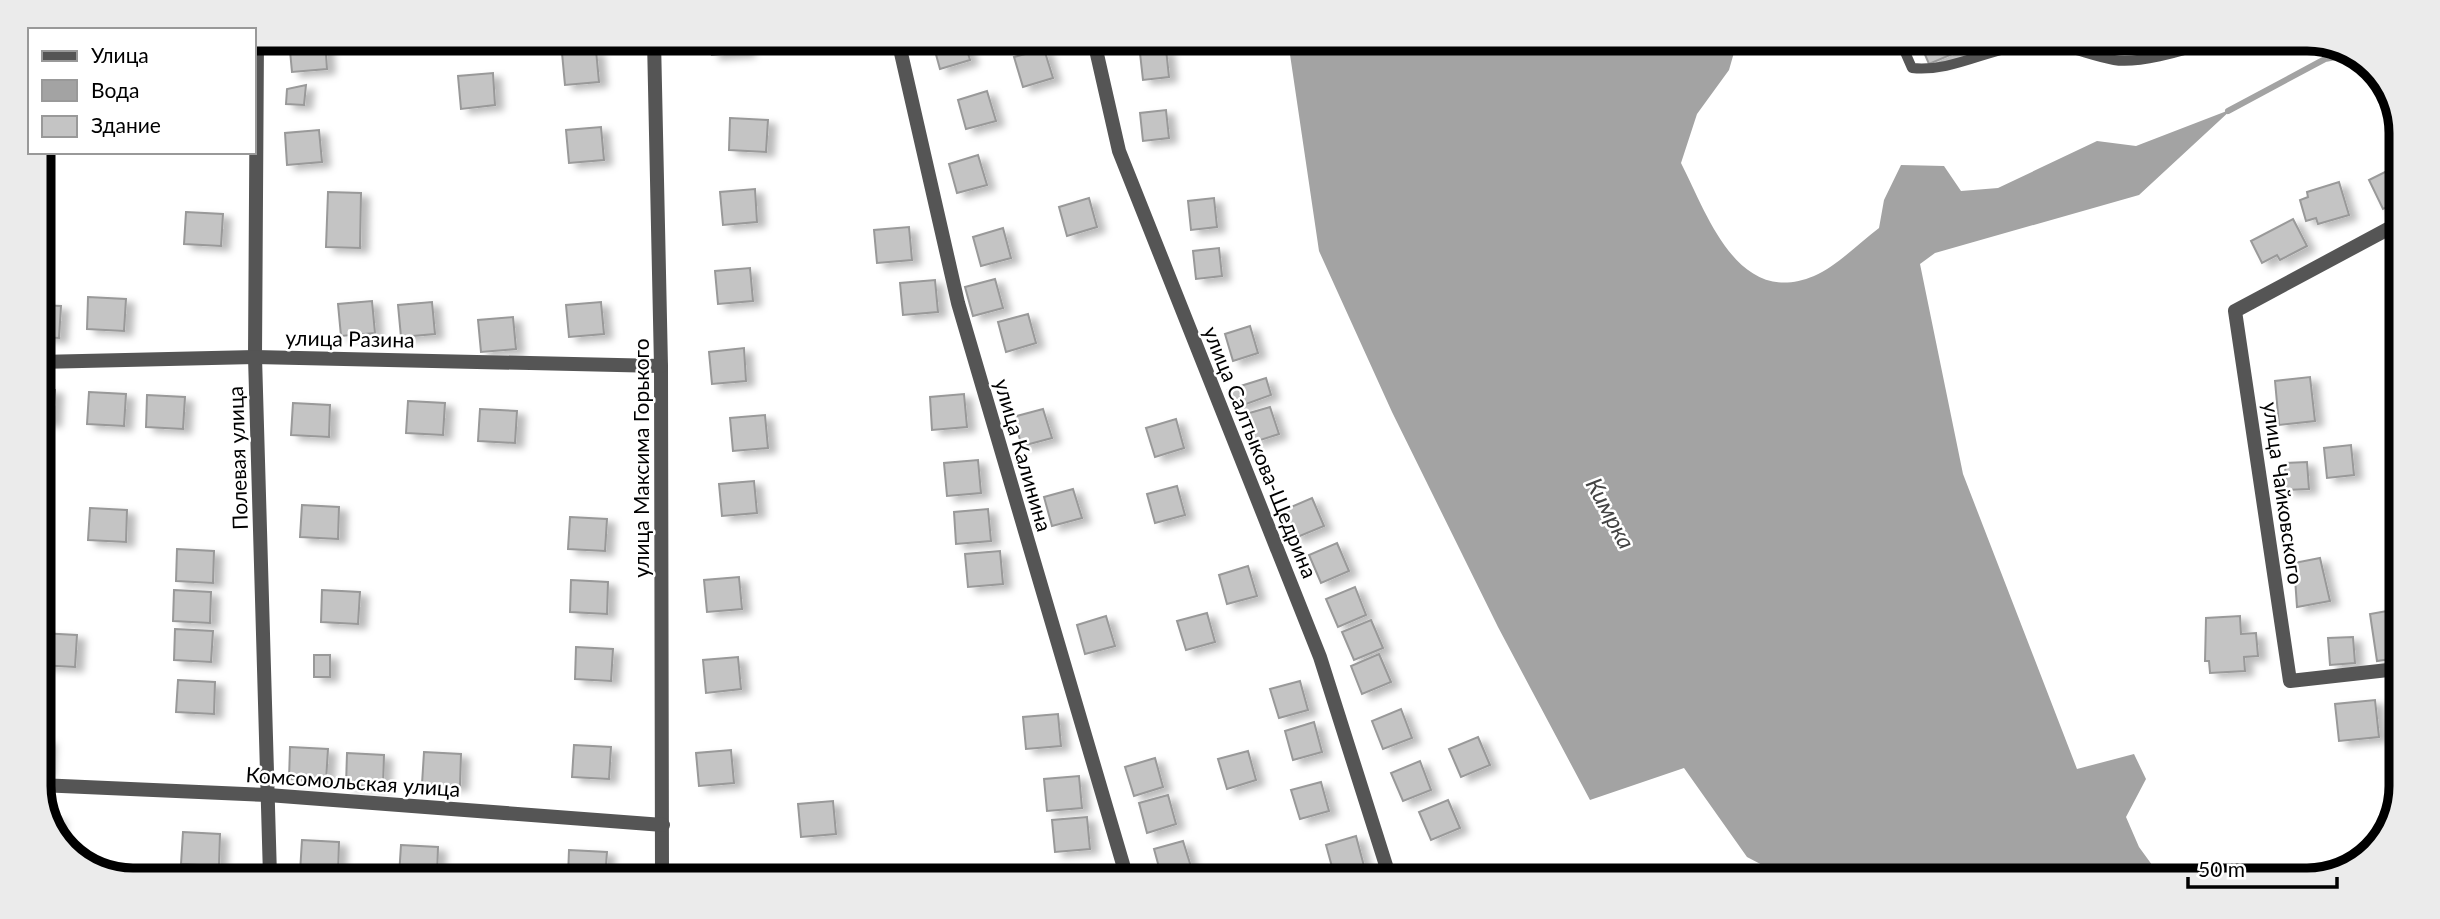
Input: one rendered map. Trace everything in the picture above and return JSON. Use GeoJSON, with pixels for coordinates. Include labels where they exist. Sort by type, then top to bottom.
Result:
{"type":"FeatureCollection","features":[{"type":"Feature","properties":{"kind":"street","name":"Полевая улица"},"geometry":{"type":"LineString","coordinates":[[257,51],[255,357],[270,868]]}},
{"type":"Feature","properties":{"kind":"street","name":"улица Максима Горького"},"geometry":{"type":"LineString","coordinates":[[654,51],[661,366],[662,868]]}},
{"type":"Feature","properties":{"kind":"street","name":"улица Калинина"},"geometry":{"type":"LineString","coordinates":[[901,51],[958,303],[1123,868]]}},
{"type":"Feature","properties":{"kind":"street","name":"улица Салтыкова-Щедрина"},"geometry":{"type":"LineString","coordinates":[[1096,51],[1119,151],[1320,657],[1387,868]]}},
{"type":"Feature","properties":{"kind":"street","name":"улица Чайковского"},"geometry":{"type":"LineString","coordinates":[[2389,228],[2235,311],[2290,681],[2389,670]]}},
{"type":"Feature","properties":{"kind":"street","name":"улица Разина"},"geometry":{"type":"LineString","coordinates":[[51,362],[255,357],[661,366]]}},
{"type":"Feature","properties":{"kind":"street","name":"Комсомольская улица"},"geometry":{"type":"LineString","coordinates":[[51,786],[268,795],[663,824]]}},
{"type":"Feature","properties":{"kind":"lane"},"geometry":{"type":"LineString","coordinates":[[1905,51],[1912,68],[1932,70],[1999,51]]}},
{"type":"Feature","properties":{"kind":"lane"},"geometry":{"type":"LineString","coordinates":[[2077,51],[2118,61],[2185,51]]}},
{"type":"Feature","properties":{"kind":"water","name":"Кимрка"},"geometry":{"type":"Polygon","coordinates":[[[1289,51],[1734,51],[1729,70],[1697,114],[1681,163],[1702,208],[1729,251],[1746,268],[1765,279],[1788,283],[1823,272],[1879,228],[1884,200],[1901,165],[1944,166],[1961,191],[1998,188],[2097,141],[2136,146],[2232,109],[2139,195],[1935,253],[1920,264],[1963,474],[2077,769],[2134,754],[2146,779],[2126,817],[2139,847],[2154,868],[1768,868],[1747,857],[1684,768],[1590,800],[1498,627],[1392,412],[1319,251],[1289,51]]]}},
{"type":"Feature","properties":{"kind":"building"},"geometry":{"type":"Polygon","coordinates":[[[290,51],[326,51],[327,69],[292,72],[290,51]]]}},
{"type":"Feature","properties":{"kind":"building"},"geometry":{"type":"Polygon","coordinates":[[[596,51],[599,82],[565,85],[562,53],[596,51]]]}},
{"type":"Feature","properties":{"kind":"building"},"geometry":{"type":"Polygon","coordinates":[[[711,51],[747,52],[712,55],[711,51]]]}},
{"type":"Feature","properties":{"kind":"building"},"geometry":{"type":"Polygon","coordinates":[[[935,51],[967,51],[970,60],[940,69],[935,51]]]}},
{"type":"Feature","properties":{"kind":"building"},"geometry":{"type":"Polygon","coordinates":[[[1045,51],[1053,78],[1023,87],[1014,57],[1045,51]]]}},
{"type":"Feature","properties":{"kind":"building"},"geometry":{"type":"Polygon","coordinates":[[[1166,51],[1169,77],[1143,80],[1140,53],[1166,51]]]}},
{"type":"Feature","properties":{"kind":"building"},"geometry":{"type":"Polygon","coordinates":[[[1923,51],[1959,51],[1929,64],[1923,51]]]}},
{"type":"Feature","properties":{"kind":"building"},"geometry":{"type":"Polygon","coordinates":[[[493,73],[495,105],[461,109],[458,76],[493,73]]]}},
{"type":"Feature","properties":{"kind":"building"},"geometry":{"type":"Polygon","coordinates":[[[306,85],[304,105],[286,104],[287,89],[306,85]]]}},
{"type":"Feature","properties":{"kind":"building"},"geometry":{"type":"Polygon","coordinates":[[[987,91],[996,121],[966,129],[958,100],[987,91]]]}},
{"type":"Feature","properties":{"kind":"building"},"geometry":{"type":"Polygon","coordinates":[[[1166,110],[1169,138],[1143,141],[1140,113],[1166,110]]]}},
{"type":"Feature","properties":{"kind":"building"},"geometry":{"type":"Polygon","coordinates":[[[730,118],[768,120],[766,152],[729,150],[730,118]]]}},
{"type":"Feature","properties":{"kind":"building"},"geometry":{"type":"Polygon","coordinates":[[[601,127],[604,160],[569,163],[566,130],[601,127]]]}},
{"type":"Feature","properties":{"kind":"building"},"geometry":{"type":"Polygon","coordinates":[[[319,130],[322,162],[287,165],[285,133],[319,130]]]}},
{"type":"Feature","properties":{"kind":"building"},"geometry":{"type":"Polygon","coordinates":[[[978,155],[987,185],[957,193],[949,164],[978,155]]]}},
{"type":"Feature","properties":{"kind":"building"},"geometry":{"type":"Polygon","coordinates":[[[2389,170],[2389,206],[2383,209],[2369,180],[2389,170]]]}},
{"type":"Feature","properties":{"kind":"building"},"geometry":{"type":"Polygon","coordinates":[[[2339,182],[2349,215],[2318,224],[2316,218],[2306,221],[2300,200],[2308,197],[2307,192],[2339,182]]]}},
{"type":"Feature","properties":{"kind":"building"},"geometry":{"type":"Polygon","coordinates":[[[755,189],[757,222],[723,225],[720,192],[755,189]]]}},
{"type":"Feature","properties":{"kind":"building"},"geometry":{"type":"Polygon","coordinates":[[[328,192],[361,193],[360,248],[326,247],[328,192]]]}},
{"type":"Feature","properties":{"kind":"building"},"geometry":{"type":"Polygon","coordinates":[[[1089,198],[1097,227],[1067,236],[1059,207],[1089,198]]]}},
{"type":"Feature","properties":{"kind":"building"},"geometry":{"type":"Polygon","coordinates":[[[1214,198],[1217,227],[1191,230],[1188,201],[1214,198]]]}},
{"type":"Feature","properties":{"kind":"building"},"geometry":{"type":"Polygon","coordinates":[[[186,212],[223,214],[221,246],[184,244],[186,212]]]}},
{"type":"Feature","properties":{"kind":"building"},"geometry":{"type":"Polygon","coordinates":[[[2293,219],[2307,246],[2280,260],[2277,255],[2262,263],[2251,241],[2293,219]]]}},
{"type":"Feature","properties":{"kind":"building"},"geometry":{"type":"Polygon","coordinates":[[[909,227],[912,260],[877,263],[874,230],[909,227]]]}},
{"type":"Feature","properties":{"kind":"building"},"geometry":{"type":"Polygon","coordinates":[[[1003,228],[1011,258],[981,266],[973,237],[1003,228]]]}},
{"type":"Feature","properties":{"kind":"building"},"geometry":{"type":"Polygon","coordinates":[[[1219,248],[1222,276],[1196,279],[1193,251],[1219,248]]]}},
{"type":"Feature","properties":{"kind":"building"},"geometry":{"type":"Polygon","coordinates":[[[750,268],[753,301],[718,304],[715,271],[750,268]]]}},
{"type":"Feature","properties":{"kind":"building"},"geometry":{"type":"Polygon","coordinates":[[[995,279],[1003,308],[973,316],[965,287],[995,279]]]}},
{"type":"Feature","properties":{"kind":"building"},"geometry":{"type":"Polygon","coordinates":[[[935,280],[938,312],[903,315],[900,283],[935,280]]]}},
{"type":"Feature","properties":{"kind":"building"},"geometry":{"type":"Polygon","coordinates":[[[88,297],[126,299],[124,331],[87,329],[88,297]]]}},
{"type":"Feature","properties":{"kind":"building"},"geometry":{"type":"Polygon","coordinates":[[[372,301],[375,333],[341,336],[338,304],[372,301]]]}},
{"type":"Feature","properties":{"kind":"building"},"geometry":{"type":"Polygon","coordinates":[[[432,302],[435,334],[401,337],[398,305],[432,302]]]}},
{"type":"Feature","properties":{"kind":"building"},"geometry":{"type":"Polygon","coordinates":[[[601,302],[604,334],[569,337],[566,305],[601,302]]]}},
{"type":"Feature","properties":{"kind":"building"},"geometry":{"type":"Polygon","coordinates":[[[51,306],[61,306],[59,338],[51,338],[51,306]]]}},
{"type":"Feature","properties":{"kind":"building"},"geometry":{"type":"Polygon","coordinates":[[[1028,314],[1036,343],[1006,352],[998,322],[1028,314]]]}},
{"type":"Feature","properties":{"kind":"building"},"geometry":{"type":"Polygon","coordinates":[[[513,317],[516,349],[481,352],[478,320],[513,317]]]}},
{"type":"Feature","properties":{"kind":"building"},"geometry":{"type":"Polygon","coordinates":[[[1250,326],[1258,353],[1233,361],[1225,334],[1250,326]]]}},
{"type":"Feature","properties":{"kind":"building"},"geometry":{"type":"Polygon","coordinates":[[[744,348],[746,381],[712,384],[709,352],[744,348]]]}},
{"type":"Feature","properties":{"kind":"building"},"geometry":{"type":"Polygon","coordinates":[[[2310,377],[2315,421],[2279,425],[2275,381],[2310,377]]]}},
{"type":"Feature","properties":{"kind":"building"},"geometry":{"type":"Polygon","coordinates":[[[1266,378],[1271,395],[1235,408],[1228,390],[1266,378]]]}},
{"type":"Feature","properties":{"kind":"building"},"geometry":{"type":"Polygon","coordinates":[[[51,390],[55,390],[51,422],[51,390]]]}},
{"type":"Feature","properties":{"kind":"building"},"geometry":{"type":"Polygon","coordinates":[[[89,392],[126,394],[124,426],[87,424],[89,392]]]}},
{"type":"Feature","properties":{"kind":"building"},"geometry":{"type":"Polygon","coordinates":[[[964,394],[967,427],[932,430],[930,397],[964,394]]]}},
{"type":"Feature","properties":{"kind":"building"},"geometry":{"type":"Polygon","coordinates":[[[147,395],[185,397],[183,429],[146,427],[147,395]]]}},
{"type":"Feature","properties":{"kind":"building"},"geometry":{"type":"Polygon","coordinates":[[[408,401],[445,403],[443,435],[406,433],[408,401]]]}},
{"type":"Feature","properties":{"kind":"building"},"geometry":{"type":"Polygon","coordinates":[[[293,403],[330,405],[329,437],[291,435],[293,403]]]}},
{"type":"Feature","properties":{"kind":"building"},"geometry":{"type":"Polygon","coordinates":[[[1270,407],[1279,434],[1254,442],[1246,414],[1270,407]]]}},
{"type":"Feature","properties":{"kind":"building"},"geometry":{"type":"Polygon","coordinates":[[[480,409],[517,411],[515,443],[478,441],[480,409]]]}},
{"type":"Feature","properties":{"kind":"building"},"geometry":{"type":"Polygon","coordinates":[[[1043,409],[1052,438],[1022,446],[1013,417],[1043,409]]]}},
{"type":"Feature","properties":{"kind":"building"},"geometry":{"type":"Polygon","coordinates":[[[765,415],[768,448],[733,451],[730,418],[765,415]]]}},
{"type":"Feature","properties":{"kind":"building"},"geometry":{"type":"Polygon","coordinates":[[[1176,419],[1184,448],[1155,457],[1146,428],[1176,419]]]}},
{"type":"Feature","properties":{"kind":"building"},"geometry":{"type":"Polygon","coordinates":[[[2351,445],[2354,475],[2327,478],[2324,448],[2351,445]]]}},
{"type":"Feature","properties":{"kind":"building"},"geometry":{"type":"Polygon","coordinates":[[[978,460],[981,493],[947,496],[944,463],[978,460]]]}},
{"type":"Feature","properties":{"kind":"building"},"geometry":{"type":"Polygon","coordinates":[[[2307,462],[2309,489],[2286,490],[2285,463],[2307,462]]]}},
{"type":"Feature","properties":{"kind":"building"},"geometry":{"type":"Polygon","coordinates":[[[754,481],[757,513],[722,516],[719,484],[754,481]]]}},
{"type":"Feature","properties":{"kind":"building"},"geometry":{"type":"Polygon","coordinates":[[[1177,486],[1185,515],[1155,523],[1147,494],[1177,486]]]}},
{"type":"Feature","properties":{"kind":"building"},"geometry":{"type":"Polygon","coordinates":[[[1073,489],[1082,518],[1052,526],[1044,497],[1073,489]]]}},
{"type":"Feature","properties":{"kind":"building"},"geometry":{"type":"Polygon","coordinates":[[[1312,498],[1324,526],[1295,538],[1284,510],[1312,498]]]}},
{"type":"Feature","properties":{"kind":"building"},"geometry":{"type":"Polygon","coordinates":[[[302,505],[339,507],[338,539],[300,537],[302,505]]]}},
{"type":"Feature","properties":{"kind":"building"},"geometry":{"type":"Polygon","coordinates":[[[90,508],[127,510],[126,542],[88,540],[90,508]]]}},
{"type":"Feature","properties":{"kind":"building"},"geometry":{"type":"Polygon","coordinates":[[[988,509],[991,541],[956,544],[954,512],[988,509]]]}},
{"type":"Feature","properties":{"kind":"building"},"geometry":{"type":"Polygon","coordinates":[[[570,517],[607,519],[605,551],[568,549],[570,517]]]}},
{"type":"Feature","properties":{"kind":"building"},"geometry":{"type":"Polygon","coordinates":[[[1337,543],[1349,571],[1321,583],[1309,555],[1337,543]]]}},
{"type":"Feature","properties":{"kind":"building"},"geometry":{"type":"Polygon","coordinates":[[[177,549],[214,551],[213,583],[176,581],[177,549]]]}},
{"type":"Feature","properties":{"kind":"building"},"geometry":{"type":"Polygon","coordinates":[[[1000,551],[1003,584],[968,587],[965,554],[1000,551]]]}},
{"type":"Feature","properties":{"kind":"building"},"geometry":{"type":"Polygon","coordinates":[[[2320,558],[2330,601],[2297,607],[2294,563],[2320,558]]]}},
{"type":"Feature","properties":{"kind":"building"},"geometry":{"type":"Polygon","coordinates":[[[1248,566],[1257,596],[1227,604],[1219,575],[1248,566]]]}},
{"type":"Feature","properties":{"kind":"building"},"geometry":{"type":"Polygon","coordinates":[[[739,577],[742,609],[707,612],[704,580],[739,577]]]}},
{"type":"Feature","properties":{"kind":"building"},"geometry":{"type":"Polygon","coordinates":[[[571,580],[608,582],[607,614],[570,612],[571,580]]]}},
{"type":"Feature","properties":{"kind":"building"},"geometry":{"type":"Polygon","coordinates":[[[1355,587],[1366,615],[1338,627],[1326,599],[1355,587]]]}},
{"type":"Feature","properties":{"kind":"building"},"geometry":{"type":"Polygon","coordinates":[[[174,590],[211,592],[210,623],[173,621],[174,590]]]}},
{"type":"Feature","properties":{"kind":"building"},"geometry":{"type":"Polygon","coordinates":[[[322,590],[360,592],[358,624],[321,622],[322,590]]]}},
{"type":"Feature","properties":{"kind":"building"},"geometry":{"type":"Polygon","coordinates":[[[2389,611],[2389,659],[2377,661],[2370,614],[2389,611]]]}},
{"type":"Feature","properties":{"kind":"building"},"geometry":{"type":"Polygon","coordinates":[[[1207,613],[1215,642],[1186,650],[1177,621],[1207,613]]]}},
{"type":"Feature","properties":{"kind":"building"},"geometry":{"type":"Polygon","coordinates":[[[1106,616],[1115,646],[1085,654],[1077,625],[1106,616]]]}},
{"type":"Feature","properties":{"kind":"building"},"geometry":{"type":"Polygon","coordinates":[[[2240,616],[2241,634],[2256,633],[2258,656],[2244,657],[2245,671],[2210,673],[2209,661],[2205,661],[2206,618],[2240,616]]]}},
{"type":"Feature","properties":{"kind":"building"},"geometry":{"type":"Polygon","coordinates":[[[1371,620],[1383,648],[1354,660],[1342,632],[1371,620]]]}},
{"type":"Feature","properties":{"kind":"building"},"geometry":{"type":"Polygon","coordinates":[[[175,629],[213,631],[211,662],[174,660],[175,629]]]}},
{"type":"Feature","properties":{"kind":"building"},"geometry":{"type":"Polygon","coordinates":[[[51,634],[77,635],[75,667],[51,666],[51,634]]]}},
{"type":"Feature","properties":{"kind":"building"},"geometry":{"type":"Polygon","coordinates":[[[2353,637],[2355,663],[2330,665],[2328,638],[2353,637]]]}},
{"type":"Feature","properties":{"kind":"building"},"geometry":{"type":"Polygon","coordinates":[[[576,647],[613,649],[611,681],[575,679],[576,647]]]}},
{"type":"Feature","properties":{"kind":"building"},"geometry":{"type":"Polygon","coordinates":[[[1379,654],[1391,682],[1362,694],[1351,666],[1379,654]]]}},
{"type":"Feature","properties":{"kind":"building"},"geometry":{"type":"Polygon","coordinates":[[[314,655],[330,655],[330,677],[314,677],[314,655]]]}},
{"type":"Feature","properties":{"kind":"building"},"geometry":{"type":"Polygon","coordinates":[[[738,657],[741,689],[706,693],[703,660],[738,657]]]}},
{"type":"Feature","properties":{"kind":"building"},"geometry":{"type":"Polygon","coordinates":[[[178,680],[215,682],[214,714],[176,712],[178,680]]]}},
{"type":"Feature","properties":{"kind":"building"},"geometry":{"type":"Polygon","coordinates":[[[1300,681],[1308,710],[1279,718],[1270,689],[1300,681]]]}},
{"type":"Feature","properties":{"kind":"building"},"geometry":{"type":"Polygon","coordinates":[[[2375,700],[2379,737],[2339,741],[2335,704],[2375,700]]]}},
{"type":"Feature","properties":{"kind":"building"},"geometry":{"type":"Polygon","coordinates":[[[1401,709],[1412,738],[1383,749],[1372,721],[1401,709]]]}},
{"type":"Feature","properties":{"kind":"building"},"geometry":{"type":"Polygon","coordinates":[[[1058,714],[1061,746],[1026,749],[1023,717],[1058,714]]]}},
{"type":"Feature","properties":{"kind":"building"},"geometry":{"type":"Polygon","coordinates":[[[1314,722],[1322,752],[1293,760],[1285,731],[1314,722]]]}},
{"type":"Feature","properties":{"kind":"building"},"geometry":{"type":"Polygon","coordinates":[[[1478,737],[1490,765],[1461,777],[1449,749],[1478,737]]]}},
{"type":"Feature","properties":{"kind":"building"},"geometry":{"type":"Polygon","coordinates":[[[574,745],[611,747],[609,779],[572,777],[574,745]]]}},
{"type":"Feature","properties":{"kind":"building"},"geometry":{"type":"Polygon","coordinates":[[[290,747],[328,749],[326,781],[289,779],[290,747]]]}},
{"type":"Feature","properties":{"kind":"building"},"geometry":{"type":"Polygon","coordinates":[[[731,750],[734,783],[699,786],[696,753],[731,750]]]}},
{"type":"Feature","properties":{"kind":"building"},"geometry":{"type":"Polygon","coordinates":[[[1248,751],[1256,780],[1227,789],[1218,759],[1248,751]]]}},
{"type":"Feature","properties":{"kind":"building"},"geometry":{"type":"Polygon","coordinates":[[[424,752],[461,754],[460,786],[422,784],[424,752]]]}},
{"type":"Feature","properties":{"kind":"building"},"geometry":{"type":"Polygon","coordinates":[[[347,753],[384,755],[383,787],[346,785],[347,753]]]}},
{"type":"Feature","properties":{"kind":"building"},"geometry":{"type":"Polygon","coordinates":[[[1155,758],[1163,787],[1134,796],[1125,767],[1155,758]]]}},
{"type":"Feature","properties":{"kind":"building"},"geometry":{"type":"Polygon","coordinates":[[[1420,761],[1431,790],[1403,801],[1391,773],[1420,761]]]}},
{"type":"Feature","properties":{"kind":"building"},"geometry":{"type":"Polygon","coordinates":[[[1079,776],[1082,808],[1047,811],[1044,779],[1079,776]]]}},
{"type":"Feature","properties":{"kind":"building"},"geometry":{"type":"Polygon","coordinates":[[[1321,782],[1329,811],[1300,819],[1291,790],[1321,782]]]}},
{"type":"Feature","properties":{"kind":"building"},"geometry":{"type":"Polygon","coordinates":[[[1168,795],[1176,824],[1147,833],[1139,803],[1168,795]]]}},
{"type":"Feature","properties":{"kind":"building"},"geometry":{"type":"Polygon","coordinates":[[[1448,800],[1460,828],[1431,840],[1419,812],[1448,800]]]}},
{"type":"Feature","properties":{"kind":"building"},"geometry":{"type":"Polygon","coordinates":[[[833,801],[836,834],[801,837],[798,804],[833,801]]]}},
{"type":"Feature","properties":{"kind":"building"},"geometry":{"type":"Polygon","coordinates":[[[1087,817],[1090,849],[1055,852],[1052,820],[1087,817]]]}},
{"type":"Feature","properties":{"kind":"building"},"geometry":{"type":"Polygon","coordinates":[[[183,832],[220,834],[219,866],[181,864],[183,832]]]}},
{"type":"Feature","properties":{"kind":"building"},"geometry":{"type":"Polygon","coordinates":[[[1356,836],[1364,866],[1332,868],[1326,845],[1356,836]]]}},
{"type":"Feature","properties":{"kind":"building"},"geometry":{"type":"Polygon","coordinates":[[[302,840],[339,842],[338,868],[300,868],[302,840]]]}},
{"type":"Feature","properties":{"kind":"building"},"geometry":{"type":"Polygon","coordinates":[[[1183,841],[1191,868],[1159,868],[1154,849],[1183,841]]]}},
{"type":"Feature","properties":{"kind":"building"},"geometry":{"type":"Polygon","coordinates":[[[401,845],[438,847],[437,868],[400,868],[401,845]]]}},
{"type":"Feature","properties":{"kind":"building"},"geometry":{"type":"Polygon","coordinates":[[[569,850],[607,852],[606,868],[568,868],[569,850]]]}},
{"type":"Feature","properties":{"kind":"waterway"},"geometry":{"type":"LineString","coordinates":[[2228,111],[2325,59],[2338,57]]}}]}
